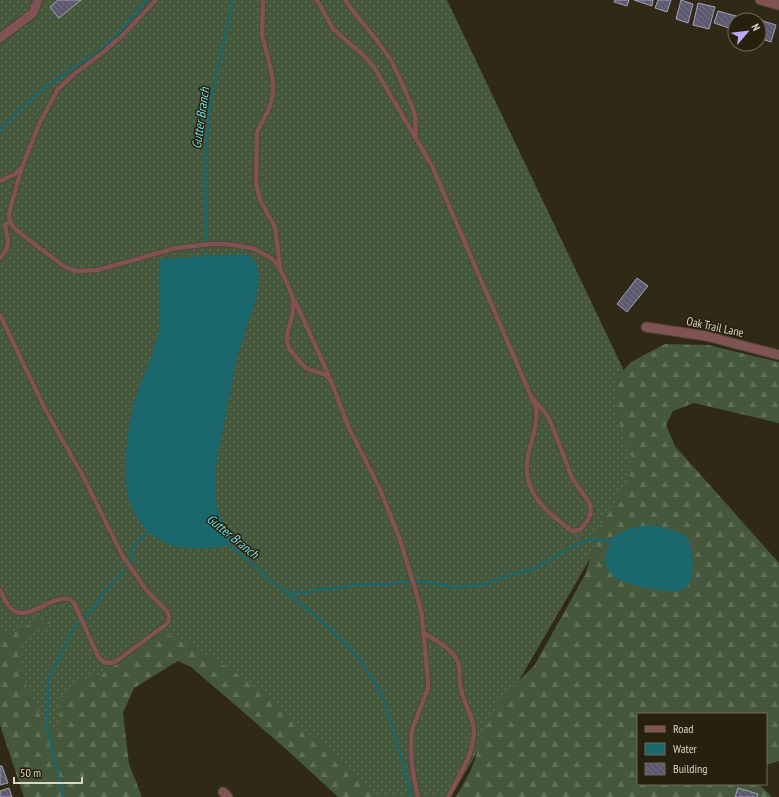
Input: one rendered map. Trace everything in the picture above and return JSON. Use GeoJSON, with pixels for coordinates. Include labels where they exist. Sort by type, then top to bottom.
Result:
{"type":"FeatureCollection","features":[{"type":"Feature","properties":{"kind":"street"},"geometry":{"type":"LineString","coordinates":[[0,38],[33,13],[38,0]]}},
{"type":"Feature","properties":{"kind":"street"},"geometry":{"type":"LineString","coordinates":[[760,0],[779,5]]}},
{"type":"Feature","properties":{"kind":"street","name":"Oak Trail Lane"},"geometry":{"type":"LineString","coordinates":[[646,327],[706,336],[779,355]]}},
{"type":"Feature","properties":{"kind":"lane"},"geometry":{"type":"LineString","coordinates":[[156,0],[106,50],[72,75],[58,90],[39,124],[22,166],[9,213],[10,222],[15,229],[65,267],[77,271],[98,270],[160,251],[218,244],[238,245],[252,248],[271,258],[281,270]]}},
{"type":"Feature","properties":{"kind":"lane"},"geometry":{"type":"LineString","coordinates":[[263,0],[262,35],[271,70],[273,95],[269,109],[257,132],[256,182],[260,200],[275,227],[281,270],[329,378],[348,426],[379,487],[399,537],[417,595],[422,616],[428,681],[428,688],[413,725],[411,737],[412,758],[418,797]]}},
{"type":"Feature","properties":{"kind":"lane"},"geometry":{"type":"LineString","coordinates":[[317,0],[333,29],[364,56],[374,68],[432,166],[536,408],[537,419],[527,466],[531,488],[536,500],[549,514],[572,531],[580,530],[588,520],[590,504],[572,478],[551,423],[545,412],[532,398]]}},
{"type":"Feature","properties":{"kind":"lane"},"geometry":{"type":"LineString","coordinates":[[345,0],[390,60],[413,109],[416,137]]}},
{"type":"Feature","properties":{"kind":"lane"},"geometry":{"type":"LineString","coordinates":[[0,181],[15,174],[22,166]]}},
{"type":"Feature","properties":{"kind":"lane"},"geometry":{"type":"LineString","coordinates":[[0,258],[8,249],[9,242],[5,225],[10,222]]}},
{"type":"Feature","properties":{"kind":"lane"},"geometry":{"type":"LineString","coordinates":[[293,298],[293,313],[287,335],[287,342],[290,350],[307,369],[324,374],[329,378]]}},
{"type":"Feature","properties":{"kind":"lane"},"geometry":{"type":"LineString","coordinates":[[0,315],[46,411],[84,478],[122,555],[147,591],[167,611],[169,616],[168,622],[115,662],[108,664],[102,662],[98,656],[74,603],[70,599],[59,598],[29,612],[14,611],[0,590]]}},
{"type":"Feature","properties":{"kind":"lane"},"geometry":{"type":"LineString","coordinates":[[424,633],[449,650],[457,660],[461,692],[474,728],[474,738],[467,760],[448,797]]}},
{"type":"Feature","properties":{"kind":"green space"},"geometry":{"type":"Polygon","coordinates":[[[0,0],[447,0],[658,442],[451,797],[359,797],[181,643],[111,687],[36,797],[0,677],[0,0]]]}},
{"type":"Feature","properties":{"kind":"green space"},"geometry":{"type":"Polygon","coordinates":[[[665,344],[708,345],[779,362],[779,423],[694,403],[673,411],[666,425],[675,446],[779,563],[779,761],[767,765],[767,713],[637,713],[637,785],[760,785],[772,797],[456,797],[471,770],[486,728],[503,696],[534,666],[586,573],[599,528],[629,480],[631,455],[616,414],[614,381],[631,362],[665,344]]]}},
{"type":"Feature","properties":{"kind":"green space"},"geometry":{"type":"Polygon","coordinates":[[[42,619],[49,619],[50,623],[38,629],[20,646],[22,677],[42,720],[58,736],[61,697],[83,680],[104,673],[162,633],[190,644],[251,683],[380,797],[338,797],[286,749],[191,667],[178,661],[134,688],[123,713],[129,764],[142,797],[24,797],[0,725],[0,623],[6,636],[42,619]]]}},
{"type":"Feature","properties":{"kind":"water"},"geometry":{"type":"Polygon","coordinates":[[[244,254],[252,257],[257,265],[259,279],[256,299],[237,357],[218,453],[215,477],[216,503],[229,535],[229,545],[201,548],[175,546],[164,542],[143,526],[132,507],[125,481],[125,463],[131,417],[139,388],[154,350],[159,328],[160,259],[244,254]]]}},
{"type":"Feature","properties":{"kind":"water"},"geometry":{"type":"Polygon","coordinates":[[[651,525],[679,532],[689,541],[693,563],[691,579],[685,588],[676,591],[660,590],[627,583],[616,578],[606,566],[605,555],[612,537],[633,527],[651,525]]]}},
{"type":"Feature","properties":{"kind":"building"},"geometry":{"type":"Polygon","coordinates":[[[58,0],[81,0],[59,18],[50,7],[58,0]]]}},
{"type":"Feature","properties":{"kind":"building"},"geometry":{"type":"Polygon","coordinates":[[[615,0],[629,0],[627,6],[614,2],[615,0]]]}},
{"type":"Feature","properties":{"kind":"building"},"geometry":{"type":"Polygon","coordinates":[[[634,0],[653,0],[652,6],[634,0]]]}},
{"type":"Feature","properties":{"kind":"building"},"geometry":{"type":"Polygon","coordinates":[[[658,0],[671,0],[667,12],[655,8],[658,0]]]}},
{"type":"Feature","properties":{"kind":"building"},"geometry":{"type":"Polygon","coordinates":[[[681,0],[693,4],[688,23],[676,19],[681,0]]]}},
{"type":"Feature","properties":{"kind":"building"},"geometry":{"type":"Polygon","coordinates":[[[698,3],[715,7],[709,29],[693,25],[698,3]]]}},
{"type":"Feature","properties":{"kind":"building"},"geometry":{"type":"Polygon","coordinates":[[[718,11],[727,14],[727,27],[714,23],[718,11]]]}},
{"type":"Feature","properties":{"kind":"building"},"geometry":{"type":"Polygon","coordinates":[[[767,22],[776,25],[771,42],[767,41],[767,22]]]}},
{"type":"Feature","properties":{"kind":"building"},"geometry":{"type":"Polygon","coordinates":[[[637,278],[648,286],[627,312],[617,304],[637,278]]]}},
{"type":"Feature","properties":{"kind":"building"},"geometry":{"type":"Polygon","coordinates":[[[0,766],[2,766],[8,783],[0,785],[0,766]]]}},
{"type":"Feature","properties":{"kind":"building"},"geometry":{"type":"Polygon","coordinates":[[[9,788],[12,797],[0,797],[0,791],[9,788]]]}},
{"type":"Feature","properties":{"kind":"building"},"geometry":{"type":"Polygon","coordinates":[[[738,788],[758,794],[757,797],[735,797],[738,788]]]}},
{"type":"Feature","properties":{"kind":"waterway"},"geometry":{"type":"LineString","coordinates":[[0,131],[16,113],[41,90],[102,49],[117,35],[147,0]]}},
{"type":"Feature","properties":{"kind":"waterway","name":"Gutter Branch"},"geometry":{"type":"LineString","coordinates":[[206,241],[205,158],[209,110],[233,0]]}},
{"type":"Feature","properties":{"kind":"waterway","name":"Gutter Branch"},"geometry":{"type":"LineString","coordinates":[[207,252],[207,259]]}},
{"type":"Feature","properties":{"kind":"waterway"},"geometry":{"type":"LineString","coordinates":[[131,562],[133,558],[130,551],[149,529]]}},
{"type":"Feature","properties":{"kind":"waterway"},"geometry":{"type":"LineString","coordinates":[[416,581],[456,587],[482,585],[533,569],[589,539],[614,541]]}},
{"type":"Feature","properties":{"kind":"waterway","name":"Gutter Branch"},"geometry":{"type":"LineString","coordinates":[[227,543],[265,575],[266,578],[282,588],[319,619],[350,648],[359,659],[382,695],[409,785],[410,797]]}},
{"type":"Feature","properties":{"kind":"waterway"},"geometry":{"type":"LineString","coordinates":[[83,618],[93,609],[103,593],[125,570]]}},
{"type":"Feature","properties":{"kind":"waterway"},"geometry":{"type":"LineString","coordinates":[[286,593],[311,592],[314,590],[346,587],[352,585],[390,584],[409,581]]}},
{"type":"Feature","properties":{"kind":"waterway"},"geometry":{"type":"LineString","coordinates":[[63,797],[47,729],[48,681],[77,622]]}}]}
